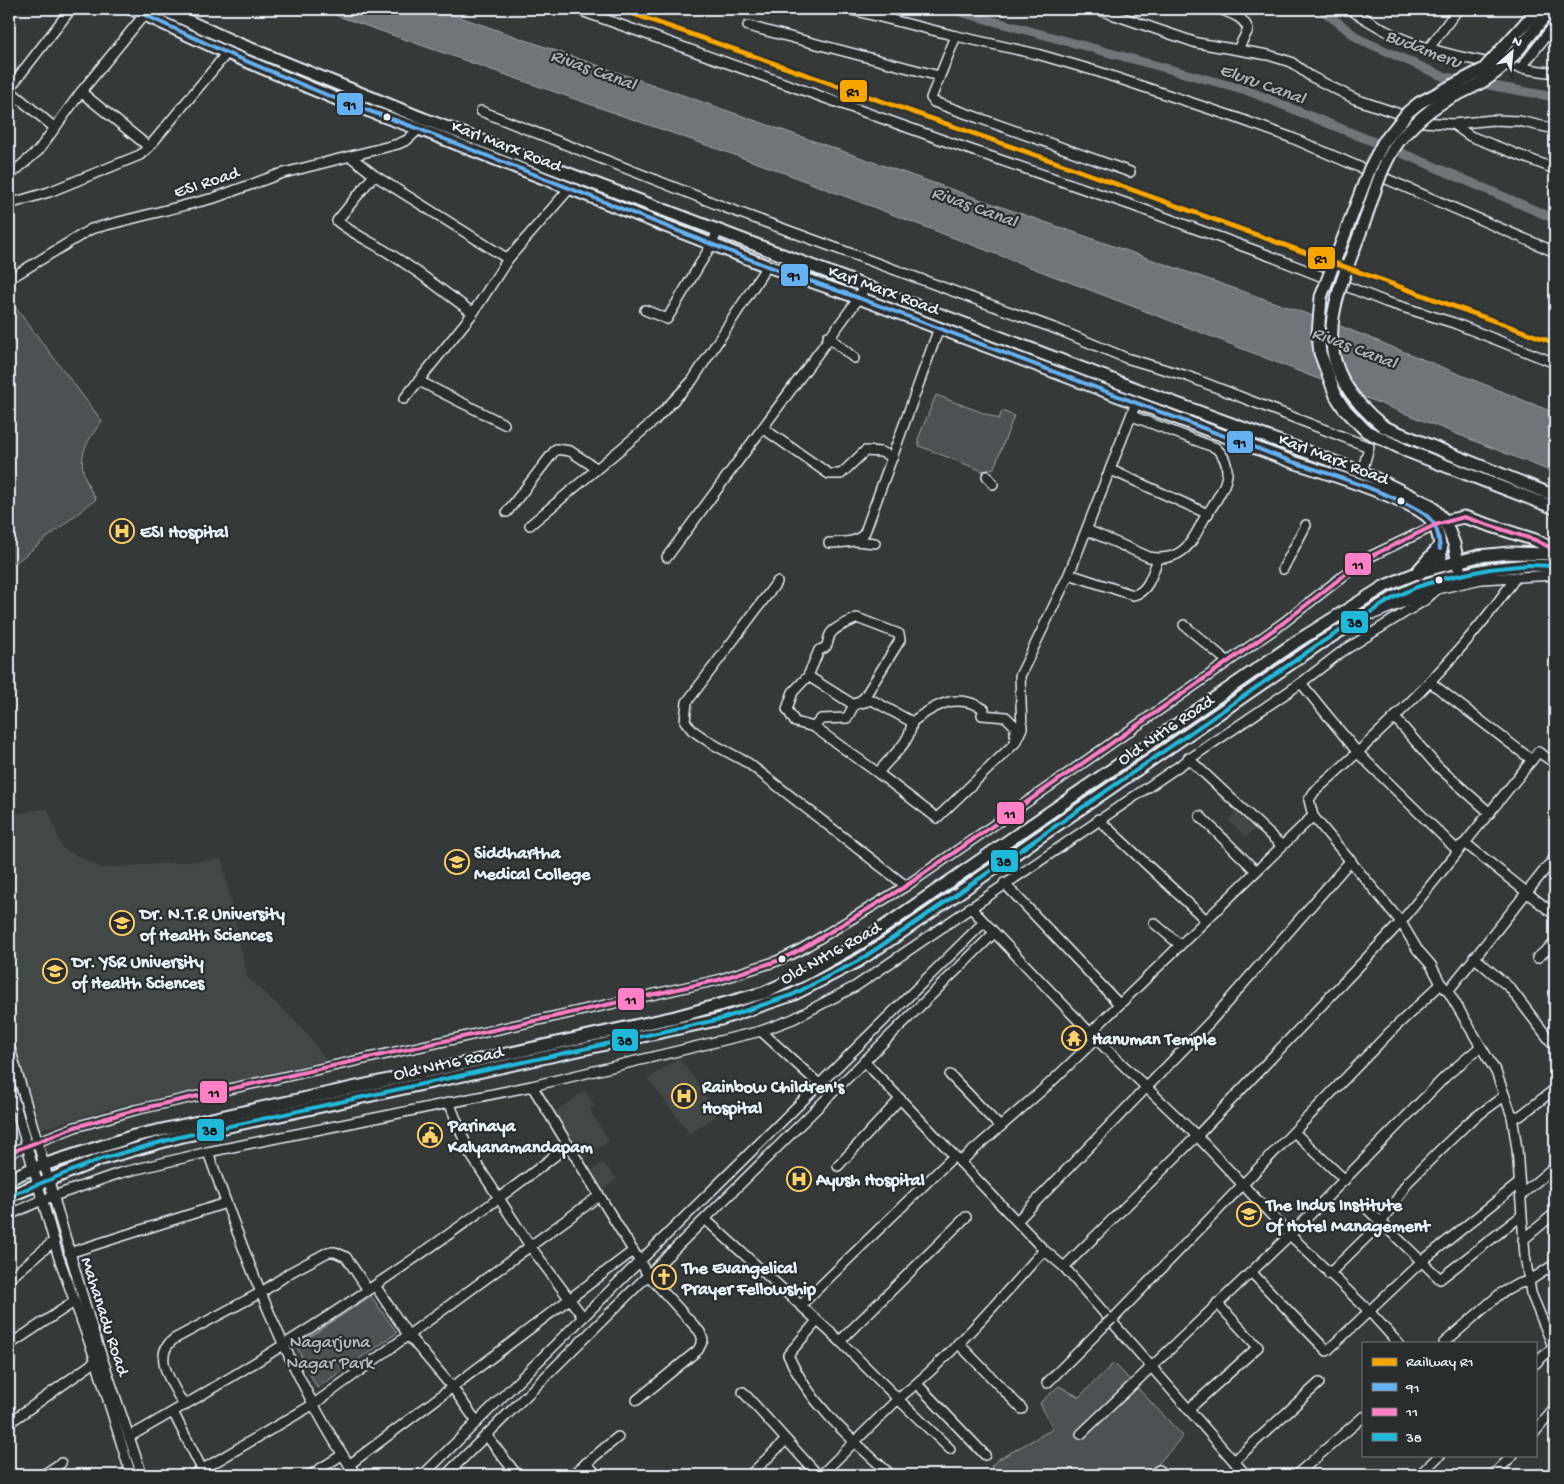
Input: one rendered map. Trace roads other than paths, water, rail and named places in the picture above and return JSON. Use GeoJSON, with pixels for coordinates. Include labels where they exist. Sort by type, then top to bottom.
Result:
{"type":"FeatureCollection","features":[{"type":"Feature","properties":{"kind":"highway"},"geometry":{"type":"LineString","coordinates":[[1419,572],[1440,548]]}},
{"type":"Feature","properties":{"kind":"main road","name":"Karl Marx Road"},"geometry":{"type":"LineString","coordinates":[[132,9],[238,58],[339,100],[419,129],[767,266],[1351,481],[1410,506],[1440,523]]}},
{"type":"Feature","properties":{"kind":"main road","name":"Karl Marx Road"},"geometry":{"type":"LineString","coordinates":[[162,9],[344,88],[1050,356],[1362,472],[1430,505],[1458,561],[1460,576]]}},
{"type":"Feature","properties":{"kind":"main road"},"geometry":{"type":"LineString","coordinates":[[1538,9],[1484,68],[1419,103],[1393,128],[1370,168],[1321,297],[1318,335],[1320,353],[1333,390],[1343,407],[1366,430],[1407,451],[1555,508]]}},
{"type":"Feature","properties":{"kind":"main road"},"geometry":{"type":"LineString","coordinates":[[1551,9],[1503,68],[1475,86],[1434,108],[1403,136],[1392,151],[1382,173],[1334,305],[1331,338],[1341,377],[1353,398],[1367,414],[1384,427],[1555,496]]}},
{"type":"Feature","properties":{"kind":"main road"},"geometry":{"type":"LineString","coordinates":[[238,58],[244,46]]}},
{"type":"Feature","properties":{"kind":"main road"},"geometry":{"type":"LineString","coordinates":[[339,100],[344,88]]}},
{"type":"Feature","properties":{"kind":"main road"},"geometry":{"type":"LineString","coordinates":[[521,169],[525,157]]}},
{"type":"Feature","properties":{"kind":"main road"},"geometry":{"type":"LineString","coordinates":[[1045,368],[1050,356]]}},
{"type":"Feature","properties":{"kind":"main road"},"geometry":{"type":"LineString","coordinates":[[1222,434],[1226,422]]}},
{"type":"Feature","properties":{"kind":"main road"},"geometry":{"type":"LineString","coordinates":[[1440,523],[1464,517],[1535,540],[1555,550]]}},
{"type":"Feature","properties":{"kind":"main road","name":"Karl Marx Road"},"geometry":{"type":"LineString","coordinates":[[1440,523],[1440,548],[1446,578]]}},
{"type":"Feature","properties":{"kind":"main road","name":"Old NH16 Road"},"geometry":{"type":"LineString","coordinates":[[9,1179],[39,1166],[134,1136],[719,1006],[771,989],[805,974],[862,942],[1299,640],[1385,586],[1419,572],[1458,561],[1509,552],[1555,554]]}},
{"type":"Feature","properties":{"kind":"main road","name":"Old NH16 Road"},"geometry":{"type":"LineString","coordinates":[[9,1196],[101,1159],[179,1137],[721,1019],[792,995],[858,961],[1319,644],[1402,594],[1446,578],[1518,566],[1555,566]]}},
{"type":"Feature","properties":{"kind":"street"},"geometry":{"type":"LineString","coordinates":[[55,128],[9,89],[71,9]]}},
{"type":"Feature","properties":{"kind":"street"},"geometry":{"type":"LineString","coordinates":[[576,9],[951,144],[1131,205],[1270,256],[1386,302],[1454,323],[1555,363]]}},
{"type":"Feature","properties":{"kind":"street"},"geometry":{"type":"LineString","coordinates":[[848,9],[1037,54],[1099,72],[1237,118],[1292,138],[1555,252]]}},
{"type":"Feature","properties":{"kind":"street"},"geometry":{"type":"LineString","coordinates":[[1097,9],[1197,43],[1238,49],[1291,62],[1310,76],[1375,106],[1423,122],[1454,124],[1493,120],[1519,121],[1555,129]]}},
{"type":"Feature","properties":{"kind":"street"},"geometry":{"type":"LineString","coordinates":[[1219,9],[1235,15],[1247,25],[1248,30],[1238,49]]}},
{"type":"Feature","properties":{"kind":"street"},"geometry":{"type":"LineString","coordinates":[[1349,9],[1390,33],[1429,48],[1521,68],[1555,73]]}},
{"type":"Feature","properties":{"kind":"street"},"geometry":{"type":"LineString","coordinates":[[1429,48],[1458,9]]}},
{"type":"Feature","properties":{"kind":"street"},"geometry":{"type":"LineString","coordinates":[[9,176],[38,152],[81,92],[144,14]]}},
{"type":"Feature","properties":{"kind":"street"},"geometry":{"type":"LineString","coordinates":[[1521,68],[1555,24]]}},
{"type":"Feature","properties":{"kind":"street"},"geometry":{"type":"LineString","coordinates":[[748,26],[939,76]]}},
{"type":"Feature","properties":{"kind":"street"},"geometry":{"type":"LineString","coordinates":[[956,36],[931,100],[1130,172]]}},
{"type":"Feature","properties":{"kind":"street"},"geometry":{"type":"LineString","coordinates":[[9,204],[67,184],[140,155],[149,147],[227,53]]}},
{"type":"Feature","properties":{"kind":"street"},"geometry":{"type":"LineString","coordinates":[[81,92],[149,147]]}},
{"type":"Feature","properties":{"kind":"street"},"geometry":{"type":"LineString","coordinates":[[481,111],[724,207],[1059,330],[1126,358],[1186,376],[1369,447],[1362,472]]}},
{"type":"Feature","properties":{"kind":"street"},"geometry":{"type":"LineString","coordinates":[[1454,124],[1470,136],[1555,169]]}},
{"type":"Feature","properties":{"kind":"street","name":"ESI Road"},"geometry":{"type":"LineString","coordinates":[[9,279],[92,229],[214,198],[280,174],[351,157],[407,140],[419,129]]}},
{"type":"Feature","properties":{"kind":"street"},"geometry":{"type":"LineString","coordinates":[[351,157],[374,175],[508,259]]}},
{"type":"Feature","properties":{"kind":"street"},"geometry":{"type":"LineString","coordinates":[[374,175],[337,221],[351,233],[364,238],[397,258],[473,312]]}},
{"type":"Feature","properties":{"kind":"street"},"geometry":{"type":"LineString","coordinates":[[404,399],[473,312],[508,259],[570,188]]}},
{"type":"Feature","properties":{"kind":"street"},"geometry":{"type":"LineString","coordinates":[[644,310],[667,319],[712,244],[718,230]]}},
{"type":"Feature","properties":{"kind":"street"},"geometry":{"type":"LineString","coordinates":[[530,525],[654,421],[692,381],[767,266]]}},
{"type":"Feature","properties":{"kind":"street"},"geometry":{"type":"LineString","coordinates":[[667,557],[764,429],[865,286]]}},
{"type":"Feature","properties":{"kind":"street"},"geometry":{"type":"LineString","coordinates":[[854,541],[861,538],[865,532],[939,328]]}},
{"type":"Feature","properties":{"kind":"street"},"geometry":{"type":"LineString","coordinates":[[828,336],[854,358]]}},
{"type":"Feature","properties":{"kind":"street"},"geometry":{"type":"LineString","coordinates":[[418,381],[504,424]]}},
{"type":"Feature","properties":{"kind":"street"},"geometry":{"type":"LineString","coordinates":[[814,727],[821,719],[847,718],[854,705],[864,698],[900,640],[899,634],[857,618],[833,630],[829,635],[830,643],[826,648],[819,650],[808,676],[794,692],[788,709],[794,722],[814,727],[878,772],[937,818],[1015,743],[1022,728],[1020,676],[1069,574],[1112,470],[1136,403]]}},
{"type":"Feature","properties":{"kind":"street"},"geometry":{"type":"LineString","coordinates":[[1087,530],[1137,553],[1158,559],[1173,556],[1183,551],[1226,484],[1226,462],[1222,454],[1203,442],[1132,416]]}},
{"type":"Feature","properties":{"kind":"street"},"geometry":{"type":"LineString","coordinates":[[764,429],[828,474],[841,474],[865,451],[881,452],[893,457]]}},
{"type":"Feature","properties":{"kind":"street"},"geometry":{"type":"LineString","coordinates":[[507,512],[556,449],[570,451],[596,468]]}},
{"type":"Feature","properties":{"kind":"street"},"geometry":{"type":"LineString","coordinates":[[1112,470],[1208,514]]}},
{"type":"Feature","properties":{"kind":"street"},"geometry":{"type":"LineString","coordinates":[[987,476],[993,484]]}},
{"type":"Feature","properties":{"kind":"street"},"geometry":{"type":"LineString","coordinates":[[9,1153],[37,1141],[135,1110],[718,980],[777,961],[800,950],[906,886],[1283,623],[1365,559],[1440,523]]}},
{"type":"Feature","properties":{"kind":"street"},"geometry":{"type":"LineString","coordinates":[[1283,569],[1306,525]]}},
{"type":"Feature","properties":{"kind":"street"},"geometry":{"type":"LineString","coordinates":[[829,543],[854,541],[875,543]]}},
{"type":"Feature","properties":{"kind":"street"},"geometry":{"type":"LineString","coordinates":[[1069,574],[1133,596],[1141,594],[1146,589],[1158,559]]}},
{"type":"Feature","properties":{"kind":"street"},"geometry":{"type":"LineString","coordinates":[[1355,621],[1438,589],[1481,579],[1555,575]]}},
{"type":"Feature","properties":{"kind":"street"},"geometry":{"type":"LineString","coordinates":[[1516,577],[1501,600],[1396,719],[1314,792],[1309,800],[1313,816],[1401,922],[1418,949],[1431,965],[1496,1072],[1512,1116],[1517,1149],[1523,1240],[1529,1281],[1554,1349],[1536,1363]]}},
{"type":"Feature","properties":{"kind":"street"},"geometry":{"type":"LineString","coordinates":[[777,582],[688,702],[685,721],[692,730],[711,743],[748,763],[906,886]]}},
{"type":"Feature","properties":{"kind":"street"},"geometry":{"type":"LineString","coordinates":[[9,1215],[52,1196],[120,1173],[208,1152],[532,1086],[761,1031],[802,1015],[856,986],[1004,883],[1301,683],[1340,653],[1430,597],[1438,589]]}},
{"type":"Feature","properties":{"kind":"street"},"geometry":{"type":"LineString","coordinates":[[1184,626],[1227,661]]}},
{"type":"Feature","properties":{"kind":"street"},"geometry":{"type":"LineString","coordinates":[[808,676],[854,705],[872,700],[912,722]]}},
{"type":"Feature","properties":{"kind":"street"},"geometry":{"type":"LineString","coordinates":[[1430,682],[1532,760]]}},
{"type":"Feature","properties":{"kind":"street"},"geometry":{"type":"LineString","coordinates":[[1301,683],[1358,753],[1456,849],[1465,843]]}},
{"type":"Feature","properties":{"kind":"street"},"geometry":{"type":"LineString","coordinates":[[912,722],[939,704],[962,700],[984,709],[982,715],[1006,717],[1015,726],[1015,743]]}},
{"type":"Feature","properties":{"kind":"street"},"geometry":{"type":"LineString","coordinates":[[1396,719],[1436,766],[1490,813]]}},
{"type":"Feature","properties":{"kind":"street"},"geometry":{"type":"LineString","coordinates":[[878,772],[900,750],[911,733],[912,722]]}},
{"type":"Feature","properties":{"kind":"street"},"geometry":{"type":"LineString","coordinates":[[1064,1267],[1197,1136],[1401,922],[1538,752],[1555,763]]}},
{"type":"Feature","properties":{"kind":"street"},"geometry":{"type":"LineString","coordinates":[[1188,758],[1281,846]]}},
{"type":"Feature","properties":{"kind":"street"},"geometry":{"type":"LineString","coordinates":[[1200,816],[1255,870]]}},
{"type":"Feature","properties":{"kind":"street"},"geometry":{"type":"LineString","coordinates":[[801,1305],[957,1159],[1000,1127],[1093,1036],[1119,1004],[1255,870],[1313,816]]}},
{"type":"Feature","properties":{"kind":"street"},"geometry":{"type":"LineString","coordinates":[[1098,819],[1206,920]]}},
{"type":"Feature","properties":{"kind":"street"},"geometry":{"type":"LineString","coordinates":[[1465,843],[1555,915]]}},
{"type":"Feature","properties":{"kind":"street"},"geometry":{"type":"LineString","coordinates":[[1448,991],[1555,857]]}},
{"type":"Feature","properties":{"kind":"street"},"geometry":{"type":"LineString","coordinates":[[1017,1221],[1210,1022],[1351,860]]}},
{"type":"Feature","properties":{"kind":"street"},"geometry":{"type":"LineString","coordinates":[[1004,883],[1119,1004]]}},
{"type":"Feature","properties":{"kind":"street"},"geometry":{"type":"LineString","coordinates":[[970,908],[1093,1036],[1197,1136],[1242,1187],[1369,1311],[1397,1342]]}},
{"type":"Feature","properties":{"kind":"street"},"geometry":{"type":"LineString","coordinates":[[423,1475],[983,923]]}},
{"type":"Feature","properties":{"kind":"street"},"geometry":{"type":"LineString","coordinates":[[1154,923],[1180,945]]}},
{"type":"Feature","properties":{"kind":"street"},"geometry":{"type":"LineString","coordinates":[[446,1475],[706,1220],[822,1102],[993,934]]}},
{"type":"Feature","properties":{"kind":"street"},"geometry":{"type":"LineString","coordinates":[[1537,958],[1553,948]]}},
{"type":"Feature","properties":{"kind":"street"},"geometry":{"type":"LineString","coordinates":[[1474,957],[1510,988],[1555,1047]]}},
{"type":"Feature","properties":{"kind":"street"},"geometry":{"type":"LineString","coordinates":[[1047,1383],[1242,1187],[1391,1031],[1441,984]]}},
{"type":"Feature","properties":{"kind":"street"},"geometry":{"type":"LineString","coordinates":[[761,1031],[820,1084]]}},
{"type":"Feature","properties":{"kind":"street"},"geometry":{"type":"LineString","coordinates":[[9,1045],[37,1141],[39,1166]]}},
{"type":"Feature","properties":{"kind":"street"},"geometry":{"type":"LineString","coordinates":[[1081,1434],[1290,1235],[1446,1076],[1480,1047]]}},
{"type":"Feature","properties":{"kind":"street"},"geometry":{"type":"LineString","coordinates":[[864,1061],[1017,1221],[1040,1255],[1064,1267],[1246,1475]]}},
{"type":"Feature","properties":{"kind":"street"},"geometry":{"type":"LineString","coordinates":[[950,1075],[1000,1127]]}},
{"type":"Feature","properties":{"kind":"street"},"geometry":{"type":"LineString","coordinates":[[9,1083],[27,1145],[39,1166]]}},
{"type":"Feature","properties":{"kind":"street"},"geometry":{"type":"LineString","coordinates":[[532,1086],[648,1275],[700,1332],[703,1340],[698,1350],[638,1400]]}},
{"type":"Feature","properties":{"kind":"street"},"geometry":{"type":"LineString","coordinates":[[1512,1116],[1520,1116],[1555,1089]]}},
{"type":"Feature","properties":{"kind":"street"},"geometry":{"type":"LineString","coordinates":[[812,1092],[822,1102]]}},
{"type":"Feature","properties":{"kind":"street"},"geometry":{"type":"LineString","coordinates":[[1329,1274],[1381,1223],[1408,1182],[1470,1122],[1504,1096]]}},
{"type":"Feature","properties":{"kind":"street"},"geometry":{"type":"LineString","coordinates":[[838,1166],[900,1099]]}},
{"type":"Feature","properties":{"kind":"street"},"geometry":{"type":"LineString","coordinates":[[449,1102],[469,1152],[530,1246],[583,1317]]}},
{"type":"Feature","properties":{"kind":"street"},"geometry":{"type":"LineString","coordinates":[[1294,1132],[1345,1180]]}},
{"type":"Feature","properties":{"kind":"street"},"geometry":{"type":"LineString","coordinates":[[129,1437],[285,1346],[372,1289],[500,1199],[568,1146]]}},
{"type":"Feature","properties":{"kind":"street"},"geometry":{"type":"LineString","coordinates":[[208,1152],[226,1203],[285,1346],[342,1455],[356,1475]]}},
{"type":"Feature","properties":{"kind":"street","name":"Mahanadu Road"},"geometry":{"type":"LineString","coordinates":[[39,1166],[43,1181],[52,1196],[142,1475]]}},
{"type":"Feature","properties":{"kind":"street"},"geometry":{"type":"LineString","coordinates":[[1521,1195],[1555,1166]]}},
{"type":"Feature","properties":{"kind":"street","name":"Mahanadu Road"},"geometry":{"type":"LineString","coordinates":[[43,1181],[42,1200],[54,1241],[96,1361],[131,1475]]}},
{"type":"Feature","properties":{"kind":"street"},"geometry":{"type":"LineString","coordinates":[[1251,1272],[1326,1351],[1421,1262],[1518,1184]]}},
{"type":"Feature","properties":{"kind":"street"},"geometry":{"type":"LineString","coordinates":[[193,1475],[204,1473],[314,1404],[599,1196]]}},
{"type":"Feature","properties":{"kind":"street"},"geometry":{"type":"LineString","coordinates":[[69,1253],[226,1203]]}},
{"type":"Feature","properties":{"kind":"street"},"geometry":{"type":"LineString","coordinates":[[1364,1206],[1440,1279],[1521,1216]]}},
{"type":"Feature","properties":{"kind":"street"},"geometry":{"type":"LineString","coordinates":[[1523,1240],[1555,1213]]}},
{"type":"Feature","properties":{"kind":"street"},"geometry":{"type":"LineString","coordinates":[[840,1341],[966,1217]]}},
{"type":"Feature","properties":{"kind":"street"},"geometry":{"type":"LineString","coordinates":[[706,1220],[840,1341],[950,1450]]}},
{"type":"Feature","properties":{"kind":"street"},"geometry":{"type":"LineString","coordinates":[[9,1279],[54,1241]]}},
{"type":"Feature","properties":{"kind":"street"},"geometry":{"type":"LineString","coordinates":[[349,1465],[570,1301],[633,1251]]}},
{"type":"Feature","properties":{"kind":"street"},"geometry":{"type":"LineString","coordinates":[[184,1406],[166,1370],[163,1352],[166,1346],[174,1339],[262,1292],[312,1259],[328,1252],[335,1252],[346,1257],[452,1387],[477,1422]]}},
{"type":"Feature","properties":{"kind":"street"},"geometry":{"type":"LineString","coordinates":[[743,1392],[820,1475],[958,1343],[1040,1255]]}},
{"type":"Feature","properties":{"kind":"street"},"geometry":{"type":"LineString","coordinates":[[1445,1342],[1500,1294],[1518,1284],[1529,1281],[1555,1264]]}},
{"type":"Feature","properties":{"kind":"street"},"geometry":{"type":"LineString","coordinates":[[9,1345],[74,1302]]}},
{"type":"Feature","properties":{"kind":"street"},"geometry":{"type":"LineString","coordinates":[[1188,1409],[1258,1347],[1217,1303]]}},
{"type":"Feature","properties":{"kind":"street"},"geometry":{"type":"LineString","coordinates":[[817,1321],[788,1356],[799,1379],[816,1403],[891,1475]]}},
{"type":"Feature","properties":{"kind":"street"},"geometry":{"type":"LineString","coordinates":[[958,1343],[1022,1409]]}},
{"type":"Feature","properties":{"kind":"street"},"geometry":{"type":"LineString","coordinates":[[9,1423],[96,1361]]}},
{"type":"Feature","properties":{"kind":"street"},"geometry":{"type":"LineString","coordinates":[[1234,1461],[1319,1383]]}},
{"type":"Feature","properties":{"kind":"street"},"geometry":{"type":"LineString","coordinates":[[917,1384],[985,1455]]}},
{"type":"Feature","properties":{"kind":"street"},"geometry":{"type":"LineString","coordinates":[[1536,1431],[1555,1408]]}},
{"type":"Feature","properties":{"kind":"street"},"geometry":{"type":"LineString","coordinates":[[173,1412],[204,1473]]}},
{"type":"Feature","properties":{"kind":"street"},"geometry":{"type":"LineString","coordinates":[[1296,1475],[1362,1418]]}},
{"type":"Feature","properties":{"kind":"street"},"geometry":{"type":"LineString","coordinates":[[486,1436],[517,1475]]}},
{"type":"Feature","properties":{"kind":"street"},"geometry":{"type":"LineString","coordinates":[[572,1475],[618,1436]]}},
{"type":"Feature","properties":{"kind":"street"},"geometry":{"type":"LineString","coordinates":[[750,1475],[786,1440]]}},
{"type":"Feature","properties":{"kind":"street"},"geometry":{"type":"LineString","coordinates":[[310,1475],[342,1455]]}},
{"type":"Feature","properties":{"kind":"street"},"geometry":{"type":"LineString","coordinates":[[1419,1475],[1439,1456]]}},
{"type":"Feature","properties":{"kind":"street"},"geometry":{"type":"LineString","coordinates":[[1493,1475],[1512,1456]]}},
{"type":"Feature","properties":{"kind":"street"},"geometry":{"type":"LineString","coordinates":[[43,1475],[61,1463]]}},
{"type":"Feature","properties":{"kind":"street"},"geometry":{"type":"LineString","coordinates":[[586,1463],[597,1475]]}},
{"type":"Feature","properties":{"kind":"water","name":"Rivas Canal"},"geometry":{"type":"Polygon","coordinates":[[[318,9],[437,9],[1333,323],[1555,413],[1555,473],[1205,334],[766,166],[318,9]]]}},
{"type":"Feature","properties":{"kind":"waterway","name":"Eluru Canal"},"geometry":{"type":"LineString","coordinates":[[949,9],[1246,90],[1426,163],[1555,219]]}},
{"type":"Feature","properties":{"kind":"waterway","name":"Budameru"},"geometry":{"type":"LineString","coordinates":[[1321,9],[1359,39],[1442,76],[1464,81]]}},
{"type":"Feature","properties":{"kind":"waterway","name":"Budameru"},"geometry":{"type":"LineString","coordinates":[[1477,83],[1555,97]]}},
{"type":"Feature","properties":{"kind":"rail line","name":"R1"},"geometry":{"type":"LineString","coordinates":[[619,9],[1058,163],[1555,343]]}},
{"type":"Feature","properties":{"kind":"place","name":"ESI Hospital"},"geometry":{"type":"Point","coordinates":[122,531]}},
{"type":"Feature","properties":{"kind":"place","name":"Siddhartha Medical College"},"geometry":{"type":"Point","coordinates":[457,862]}},
{"type":"Feature","properties":{"kind":"place","name":"Dr. N.T.R University of Health Sciences"},"geometry":{"type":"Point","coordinates":[122,923]}},
{"type":"Feature","properties":{"kind":"place","name":"Dr. YSR University of Health Sciences"},"geometry":{"type":"Point","coordinates":[55,971]}},
{"type":"Feature","properties":{"kind":"place","name":"Hanuman Temple"},"geometry":{"type":"Point","coordinates":[1074,1038]}},
{"type":"Feature","properties":{"kind":"place","name":"Rainbow Children's Hospital"},"geometry":{"type":"Point","coordinates":[684,1096]}},
{"type":"Feature","properties":{"kind":"place","name":"Parinaya Kalyanamandapam"},"geometry":{"type":"Point","coordinates":[430,1135]}},
{"type":"Feature","properties":{"kind":"place","name":"Ayush Hospital"},"geometry":{"type":"Point","coordinates":[799,1179]}},
{"type":"Feature","properties":{"kind":"place","name":"The Indus Institute Of Hotel Management"},"geometry":{"type":"Point","coordinates":[1249,1214]}},
{"type":"Feature","properties":{"kind":"place","name":"The Evangelical Prayer Fellowship"},"geometry":{"type":"Point","coordinates":[664,1277]}},
{"type":"Feature","properties":{"kind":"park label","name":"Nagarjuna Nagar Park"},"geometry":{"type":"Point","coordinates":[330,1351]}}]}
